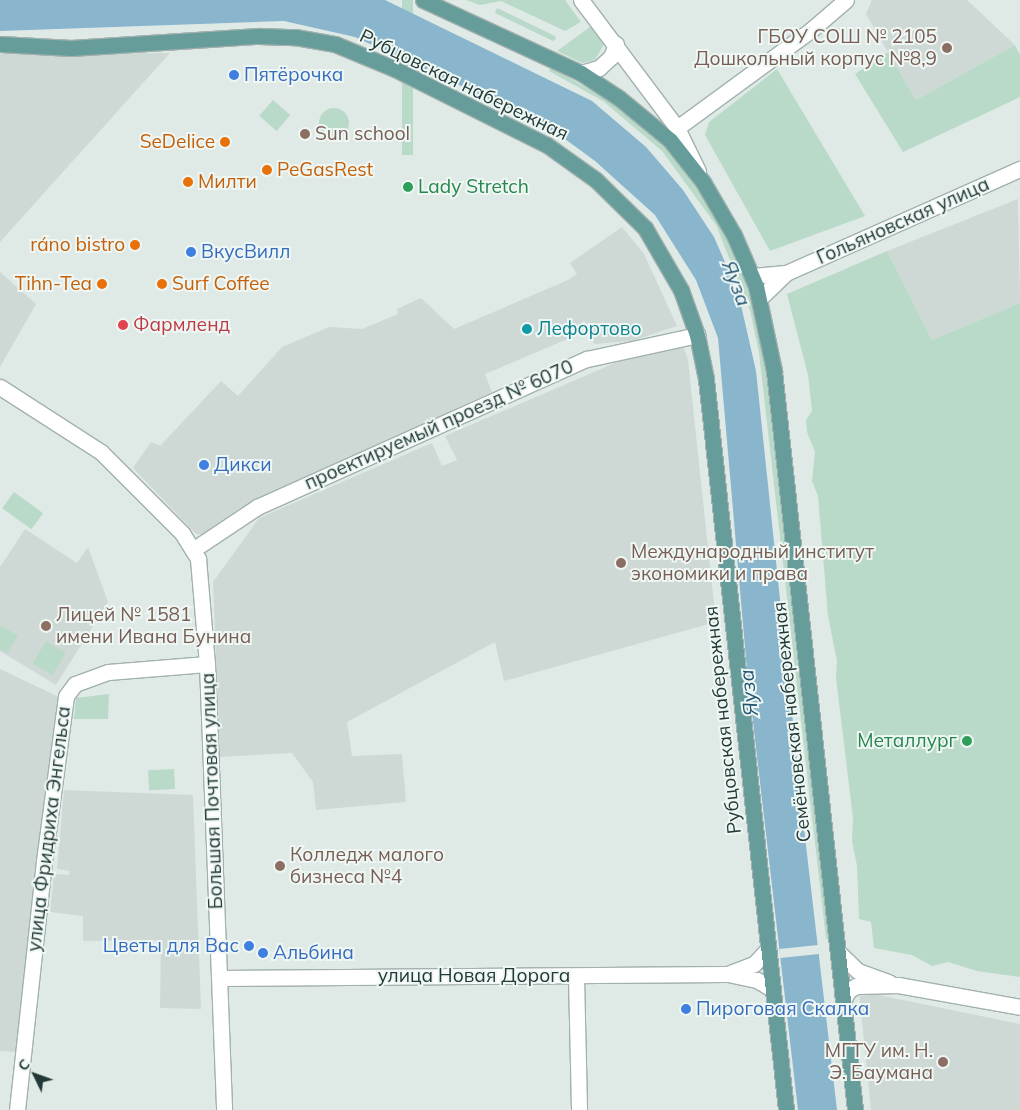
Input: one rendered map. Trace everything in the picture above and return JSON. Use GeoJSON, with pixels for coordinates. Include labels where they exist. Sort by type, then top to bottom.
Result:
{"type":"FeatureCollection","features":[{"type":"Feature","properties":{"kind":"main road","name":"Семёновская набережная"},"geometry":{"type":"LineString","coordinates":[[423,0],[581,73],[619,98],[670,140],[703,182],[734,235],[752,276],[760,298],[774,371],[856,1110]]}},
{"type":"Feature","properties":{"kind":"main road","name":"Рубцовская набережная"},"geometry":{"type":"LineString","coordinates":[[0,44],[71,48],[259,36],[295,37],[335,44],[366,55],[547,145],[602,185],[645,228],[666,259],[697,335],[706,379],[786,1110]]}},
{"type":"Feature","properties":{"kind":"street"},"geometry":{"type":"LineString","coordinates":[[581,0],[616,44],[677,128],[703,182]]}},
{"type":"Feature","properties":{"kind":"street"},"geometry":{"type":"LineString","coordinates":[[677,128],[811,30],[846,0]]}},
{"type":"Feature","properties":{"kind":"street"},"geometry":{"type":"LineString","coordinates":[[581,73],[599,68],[611,57],[616,44]]}},
{"type":"Feature","properties":{"kind":"street","name":"Гольяновская улица"},"geometry":{"type":"LineString","coordinates":[[752,276],[786,273],[1020,168]]}},
{"type":"Feature","properties":{"kind":"street","name":"Гольяновская улица"},"geometry":{"type":"LineString","coordinates":[[760,298],[786,273]]}},
{"type":"Feature","properties":{"kind":"street","name":"проектируемый проезд № 6070"},"geometry":{"type":"LineString","coordinates":[[194,549],[257,507],[587,359],[697,335]]}},
{"type":"Feature","properties":{"kind":"street","name":"Большая Почтовая улица"},"geometry":{"type":"LineString","coordinates":[[0,387],[101,452],[169,519],[194,549],[202,583],[207,664],[224,1110]]}},
{"type":"Feature","properties":{"kind":"street","name":"улица Фридриха Энгельса"},"geometry":{"type":"LineString","coordinates":[[17,1110],[44,862],[66,696],[75,684],[108,672],[207,664]]}},
{"type":"Feature","properties":{"kind":"street","name":"улица Новая Дорога"},"geometry":{"type":"LineString","coordinates":[[728,974],[754,964],[768,949]]}},
{"type":"Feature","properties":{"kind":"street"},"geometry":{"type":"LineString","coordinates":[[838,952],[858,971],[898,985],[1020,1006]]}},
{"type":"Feature","properties":{"kind":"street","name":"улица Новая Дорога"},"geometry":{"type":"LineString","coordinates":[[220,978],[728,974],[757,980],[772,989]]}},
{"type":"Feature","properties":{"kind":"street"},"geometry":{"type":"LineString","coordinates":[[576,976],[579,1110]]}},
{"type":"Feature","properties":{"kind":"street"},"geometry":{"type":"LineString","coordinates":[[843,1001],[848,992],[856,986],[898,985]]}},
{"type":"Feature","properties":{"kind":"shaded area","name":"ГБОУ СОШ № 2105 Дошкольный корпус №8,9"},"geometry":{"type":"Polygon","coordinates":[[[872,0],[967,0],[1015,45],[916,100],[866,14],[872,0]]]}},
{"type":"Feature","properties":{"kind":"shaded area"},"geometry":{"type":"Polygon","coordinates":[[[170,53],[0,242],[0,54],[170,53]]]}},
{"type":"Feature","properties":{"kind":"shaded area"},"geometry":{"type":"Polygon","coordinates":[[[1018,199],[1020,303],[932,340],[887,251],[1018,199]]]}},
{"type":"Feature","properties":{"kind":"shaded area"},"geometry":{"type":"Polygon","coordinates":[[[622,227],[644,254],[677,326],[632,341],[594,344],[584,320],[570,338],[485,374],[492,392],[240,508],[203,534],[196,534],[133,468],[151,442],[160,446],[221,381],[238,396],[282,347],[329,327],[362,329],[398,314],[397,309],[421,298],[454,329],[568,280],[577,274],[570,263],[622,227]]]}},
{"type":"Feature","properties":{"kind":"shaded area"},"geometry":{"type":"Polygon","coordinates":[[[0,272],[36,304],[0,367],[0,272]]]}},
{"type":"Feature","properties":{"kind":"shaded area"},"geometry":{"type":"Polygon","coordinates":[[[682,343],[688,360],[716,622],[504,681],[495,642],[347,722],[352,756],[402,754],[406,802],[316,810],[313,782],[292,753],[220,757],[213,582],[259,518],[432,443],[442,466],[457,460],[445,436],[638,353],[682,343]]]}},
{"type":"Feature","properties":{"kind":"shaded area","name":"Лицей № 1581 имени Ивана Бунина"},"geometry":{"type":"Polygon","coordinates":[[[25,529],[77,563],[88,547],[108,602],[56,685],[0,651],[0,567],[25,529]]]}},
{"type":"Feature","properties":{"kind":"shaded area"},"geometry":{"type":"Polygon","coordinates":[[[0,669],[59,697],[17,1052],[0,1051],[0,669]]]}},
{"type":"Feature","properties":{"kind":"shaded area"},"geometry":{"type":"Polygon","coordinates":[[[64,790],[193,795],[201,1009],[160,1008],[161,940],[83,941],[83,916],[50,912],[54,874],[69,875],[70,871],[57,869],[64,790]]]}},
{"type":"Feature","properties":{"kind":"shaded area","name":"МГТУ им. Н. Э. Баумана"},"geometry":{"type":"Polygon","coordinates":[[[859,991],[1020,1024],[1020,1110],[871,1110],[859,991]]]}},
{"type":"Feature","properties":{"kind":"green space"},"geometry":{"type":"Polygon","coordinates":[[[402,0],[413,0],[413,155],[402,155],[402,0]]]}},
{"type":"Feature","properties":{"kind":"green space"},"geometry":{"type":"Polygon","coordinates":[[[466,0],[565,0],[581,22],[565,31],[501,1],[480,5],[466,0]]]}},
{"type":"Feature","properties":{"kind":"green space"},"geometry":{"type":"Polygon","coordinates":[[[497,8],[555,36],[556,39],[553,41],[495,13],[497,8]]]}},
{"type":"Feature","properties":{"kind":"green space"},"geometry":{"type":"Polygon","coordinates":[[[594,24],[604,44],[595,60],[582,63],[557,51],[594,24]]]}},
{"type":"Feature","properties":{"kind":"green space"},"geometry":{"type":"Polygon","coordinates":[[[1015,45],[1020,55],[1020,97],[903,152],[855,74],[888,52],[916,100],[1015,45]]]}},
{"type":"Feature","properties":{"kind":"green space"},"geometry":{"type":"Polygon","coordinates":[[[551,67],[619,107],[669,151],[717,216],[751,296],[764,349],[829,939],[826,939],[759,353],[750,310],[716,225],[662,151],[603,101],[549,71],[551,67]]]}},
{"type":"Feature","properties":{"kind":"green space"},"geometry":{"type":"Polygon","coordinates":[[[777,69],[865,216],[770,251],[705,135],[709,122],[777,69]]]}},
{"type":"Feature","properties":{"kind":"green space"},"geometry":{"type":"Polygon","coordinates":[[[273,100],[290,115],[277,131],[259,116],[273,100]]]}},
{"type":"Feature","properties":{"kind":"green space"},"geometry":{"type":"Polygon","coordinates":[[[334,108],[345,112],[349,123],[345,134],[334,138],[323,134],[319,123],[323,112],[334,108]]]}},
{"type":"Feature","properties":{"kind":"green space"},"geometry":{"type":"Polygon","coordinates":[[[887,251],[932,340],[1020,303],[1020,977],[977,971],[948,962],[932,966],[912,955],[874,948],[871,922],[859,919],[857,866],[852,841],[853,818],[836,678],[837,661],[828,616],[818,496],[812,481],[815,452],[807,432],[806,420],[812,411],[808,375],[787,294],[887,251]]]}},
{"type":"Feature","properties":{"kind":"green space"},"geometry":{"type":"Polygon","coordinates":[[[14,492],[43,513],[31,529],[2,508],[14,492]]]}},
{"type":"Feature","properties":{"kind":"green space"},"geometry":{"type":"Polygon","coordinates":[[[0,625],[18,636],[7,653],[0,649],[0,625]]]}},
{"type":"Feature","properties":{"kind":"green space"},"geometry":{"type":"Polygon","coordinates":[[[46,641],[66,653],[52,675],[33,663],[46,641]]]}},
{"type":"Feature","properties":{"kind":"green space"},"geometry":{"type":"Polygon","coordinates":[[[109,694],[108,719],[74,719],[76,698],[109,694]]]}},
{"type":"Feature","properties":{"kind":"green space"},"geometry":{"type":"Polygon","coordinates":[[[174,769],[175,789],[149,790],[148,770],[174,769]]]}},
{"type":"Feature","properties":{"kind":"water"},"geometry":{"type":"Polygon","coordinates":[[[0,0],[385,0],[592,101],[646,147],[683,190],[714,237],[738,292],[756,371],[805,837],[837,1110],[798,1110],[747,670],[718,338],[696,280],[655,215],[595,161],[561,136],[526,116],[355,37],[284,21],[0,31],[0,0]]]}},
{"type":"Feature","properties":{"kind":"pier"},"geometry":{"type":"Polygon","coordinates":[[[818,945],[819,954],[780,958],[779,949],[818,945]]]}},
{"type":"Feature","properties":{"kind":"place","name":"ГБОУ СОШ № 2105 Дошкольный корпус №8,9"},"geometry":{"type":"Point","coordinates":[947,48]}},
{"type":"Feature","properties":{"kind":"place","name":"Пятёрочка"},"geometry":{"type":"Point","coordinates":[234,75]}},
{"type":"Feature","properties":{"kind":"place","name":"Sun school"},"geometry":{"type":"Point","coordinates":[305,134]}},
{"type":"Feature","properties":{"kind":"place","name":"SeDelice"},"geometry":{"type":"Point","coordinates":[225,142]}},
{"type":"Feature","properties":{"kind":"place","name":"PeGasRest"},"geometry":{"type":"Point","coordinates":[267,170]}},
{"type":"Feature","properties":{"kind":"place","name":"Милти"},"geometry":{"type":"Point","coordinates":[188,182]}},
{"type":"Feature","properties":{"kind":"place","name":"Lady Stretch"},"geometry":{"type":"Point","coordinates":[408,187]}},
{"type":"Feature","properties":{"kind":"place","name":"ráno bistro"},"geometry":{"type":"Point","coordinates":[135,245]}},
{"type":"Feature","properties":{"kind":"place","name":"ВкусВилл"},"geometry":{"type":"Point","coordinates":[191,252]}},
{"type":"Feature","properties":{"kind":"place","name":"Tihn-Tea"},"geometry":{"type":"Point","coordinates":[102,284]}},
{"type":"Feature","properties":{"kind":"place","name":"Surf Coffee"},"geometry":{"type":"Point","coordinates":[162,284]}},
{"type":"Feature","properties":{"kind":"place","name":"Фармленд"},"geometry":{"type":"Point","coordinates":[123,325]}},
{"type":"Feature","properties":{"kind":"place","name":"Лефортово"},"geometry":{"type":"Point","coordinates":[527,329]}},
{"type":"Feature","properties":{"kind":"place","name":"Дикси"},"geometry":{"type":"Point","coordinates":[204,465]}},
{"type":"Feature","properties":{"kind":"place","name":"Международный институт экономики и права"},"geometry":{"type":"Point","coordinates":[621,563]}},
{"type":"Feature","properties":{"kind":"place","name":"Лицей № 1581 имени Ивана Бунина"},"geometry":{"type":"Point","coordinates":[46,626]}},
{"type":"Feature","properties":{"kind":"place","name":"Металлург"},"geometry":{"type":"Point","coordinates":[967,741]}},
{"type":"Feature","properties":{"kind":"place","name":"Колледж малого бизнеса №4"},"geometry":{"type":"Point","coordinates":[280,866]}},
{"type":"Feature","properties":{"kind":"place","name":"Цветы для Вас"},"geometry":{"type":"Point","coordinates":[249,946]}},
{"type":"Feature","properties":{"kind":"place","name":"Альбина"},"geometry":{"type":"Point","coordinates":[263,953]}},
{"type":"Feature","properties":{"kind":"place","name":"Пироговая Скалка"},"geometry":{"type":"Point","coordinates":[686,1009]}},
{"type":"Feature","properties":{"kind":"place","name":"МГТУ им. Н. Э. Баумана"},"geometry":{"type":"Point","coordinates":[943,1062]}},
{"type":"Feature","properties":{"kind":"water label","name":"Яуза"},"geometry":{"type":"Point","coordinates":[737,283]}},
{"type":"Feature","properties":{"kind":"water label","name":"Яуза"},"geometry":{"type":"Point","coordinates":[748,693]}}]}
